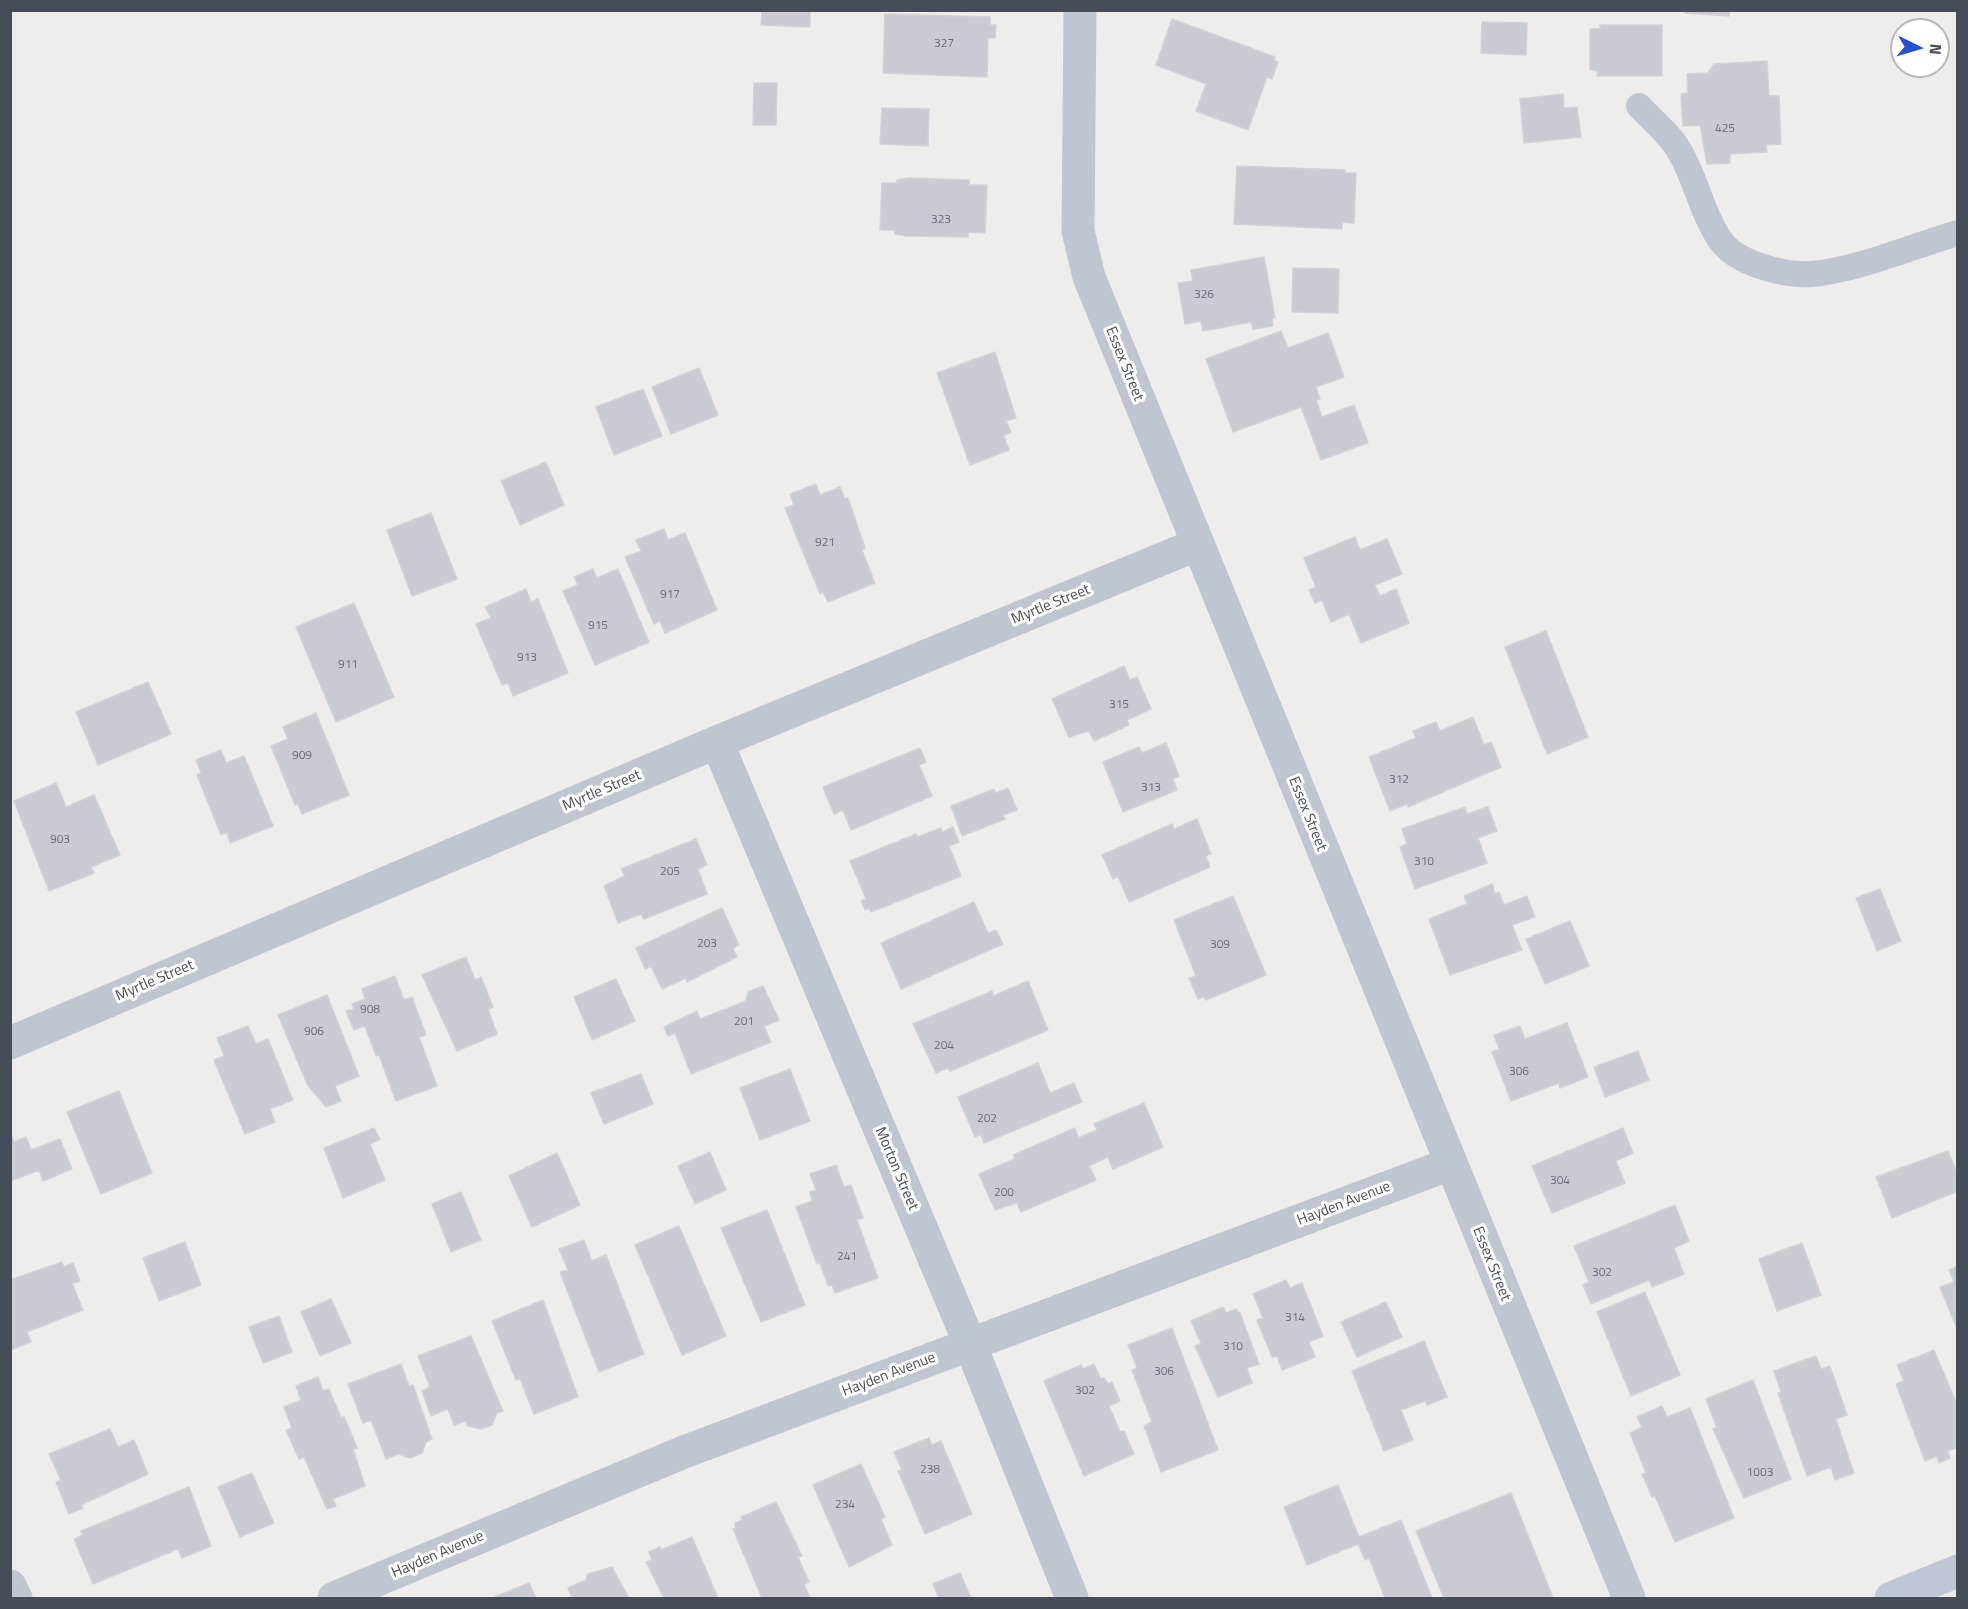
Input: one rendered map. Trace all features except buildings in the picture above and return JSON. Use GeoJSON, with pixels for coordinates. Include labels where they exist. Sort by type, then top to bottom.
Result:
{"type":"FeatureCollection","features":[{"type":"Feature","properties":{"kind":"street","name":"Essex Street"},"geometry":{"type":"LineString","coordinates":[[1080,10],[1078,231],[1089,277],[1196,545],[1629,1599]]}},
{"type":"Feature","properties":{"kind":"street","name":"Myrtle Street"},"geometry":{"type":"LineString","coordinates":[[10,1043],[717,742],[1196,545]]}},
{"type":"Feature","properties":{"kind":"street","name":"Morton Street"},"geometry":{"type":"LineString","coordinates":[[717,742],[970,1344],[1071,1599]]}},
{"type":"Feature","properties":{"kind":"street","name":"Hayden Avenue"},"geometry":{"type":"LineString","coordinates":[[334,1599],[684,1452],[1450,1164]]}},
{"type":"Feature","properties":{"kind":"street"},"geometry":{"type":"LineString","coordinates":[[1891,1599],[1958,1571]]}},
{"type":"Feature","properties":{"kind":"street"},"geometry":{"type":"LineString","coordinates":[[10,1586],[16,1599]]}},
{"type":"Feature","properties":{"kind":"lane"},"geometry":{"type":"LineString","coordinates":[[1639,106],[1680,152],[1705,214],[1722,243],[1748,262],[1764,268],[1810,274],[1839,269],[1958,233]]}}]}
